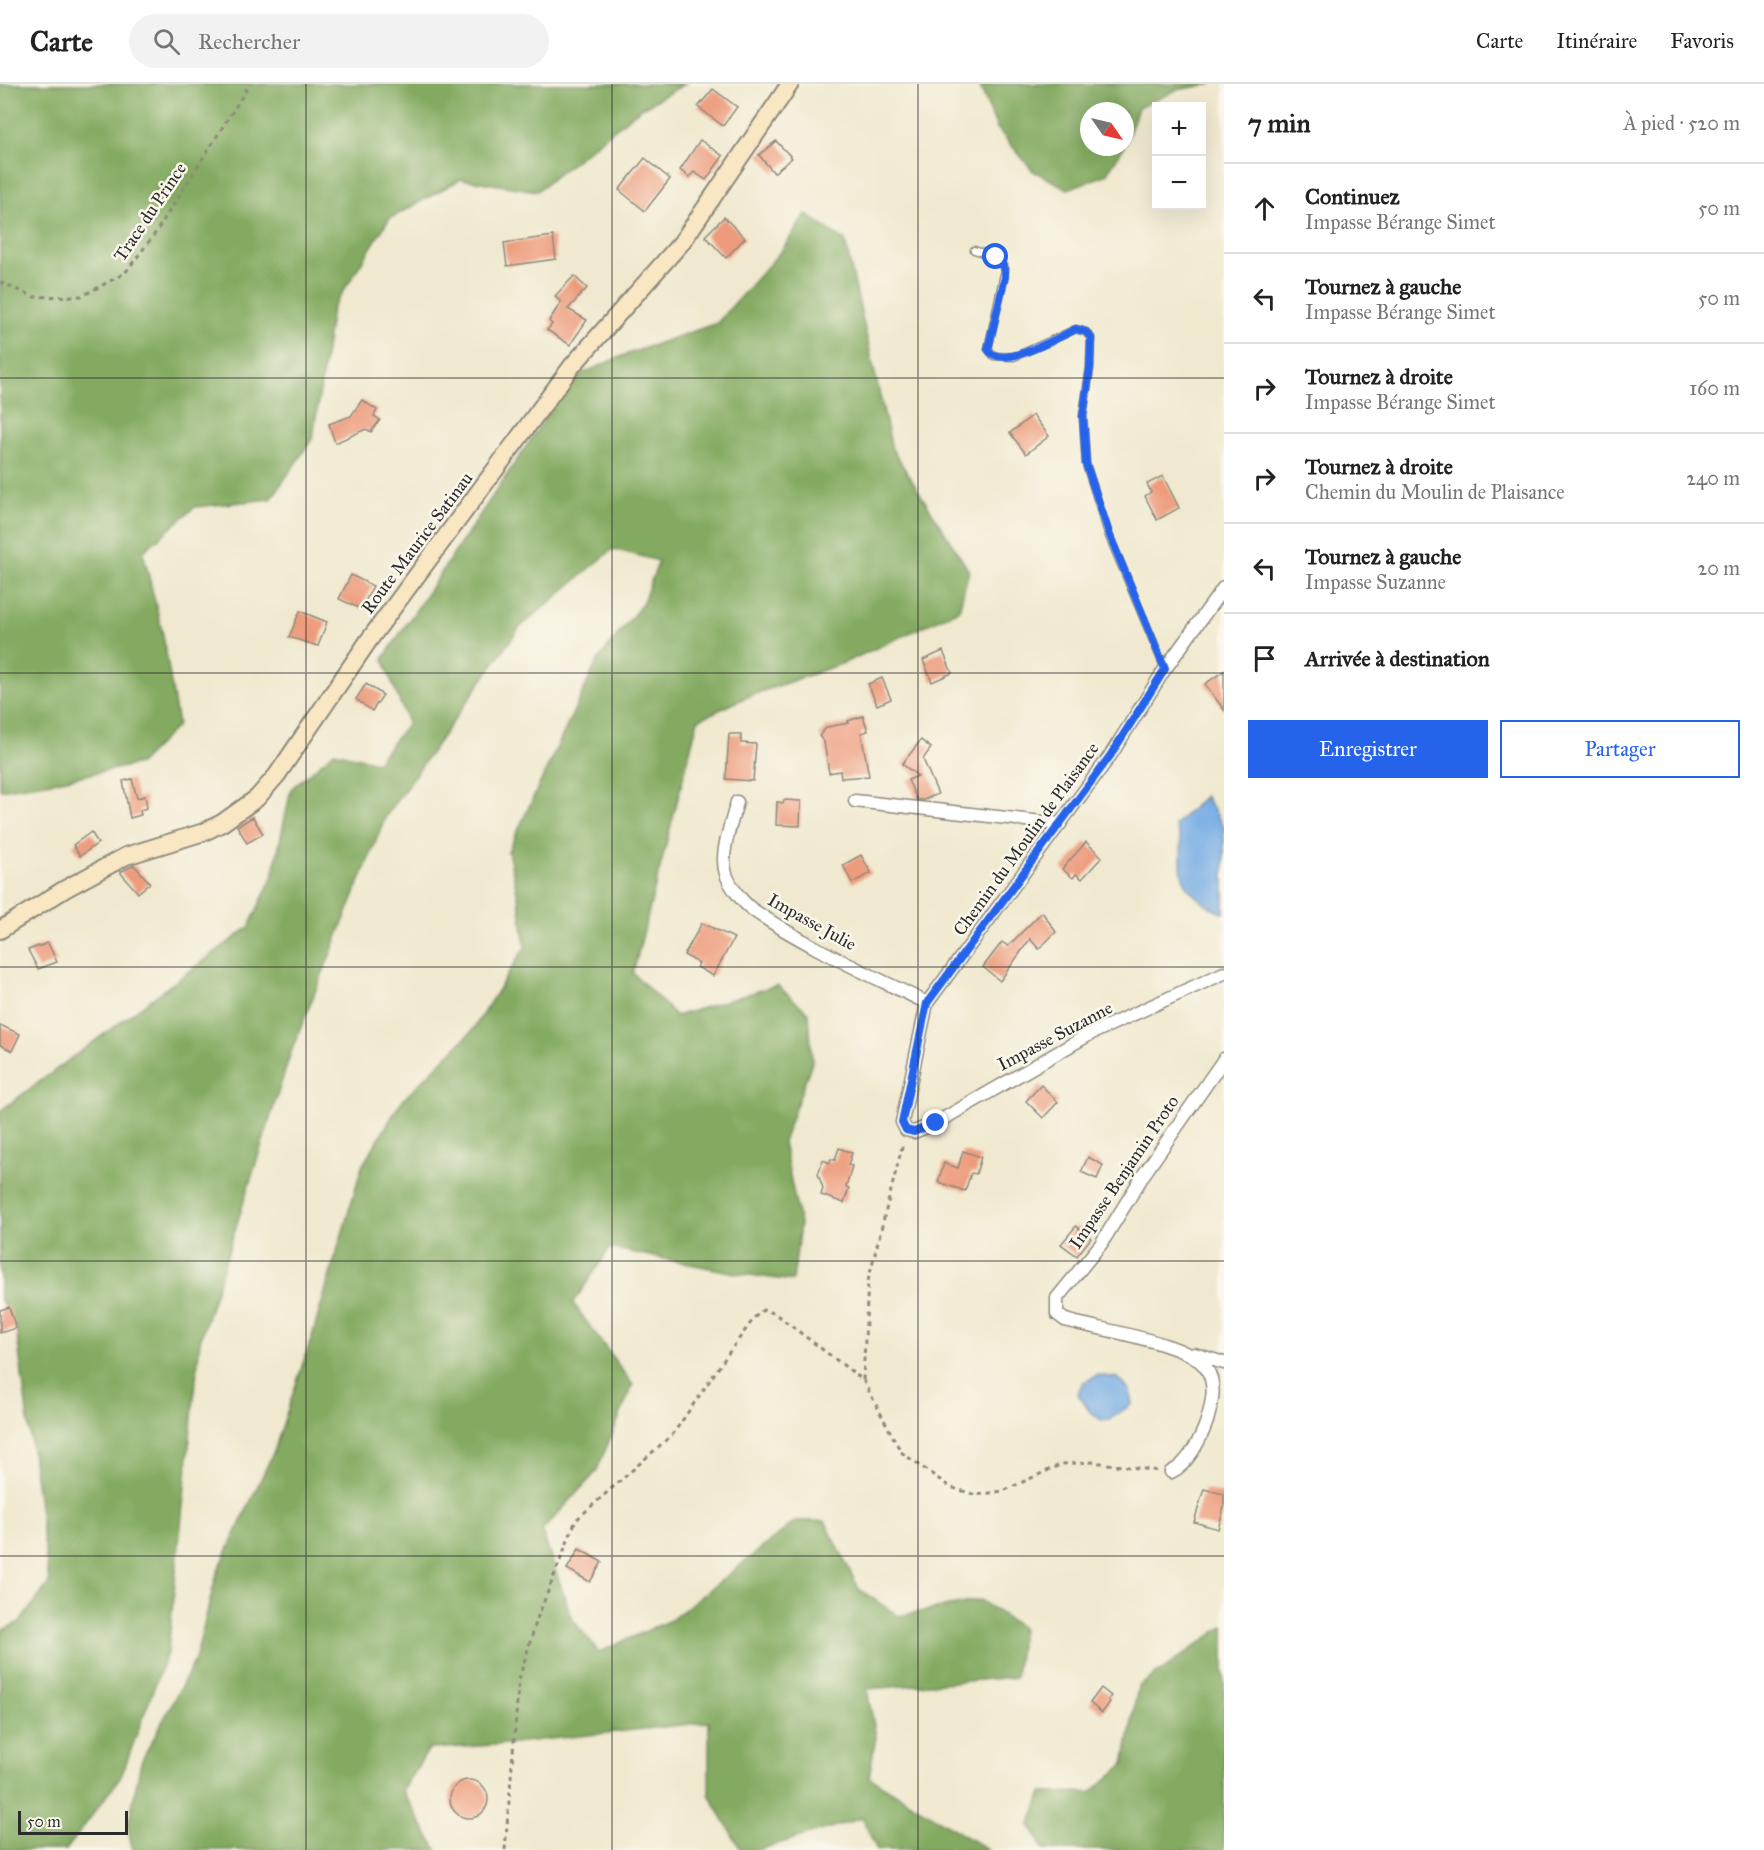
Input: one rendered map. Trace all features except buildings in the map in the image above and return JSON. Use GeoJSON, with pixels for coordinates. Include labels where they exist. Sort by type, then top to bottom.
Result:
{"type":"FeatureCollection","features":[{"type":"Feature","properties":{"kind":"main road","name":"Route Maurice Satinau"},"geometry":{"type":"LineString","coordinates":[[0,930],[65,888],[126,856],[204,832],[222,823],[257,798],[278,776],[369,640],[572,366],[682,243],[790,84]]}},
{"type":"Feature","properties":{"kind":"street","name":"Chemin du Moulin de Plaisance"},"geometry":{"type":"LineString","coordinates":[[906,1130],[902,1122],[903,1111],[927,1003],[1110,756],[1165,669],[1224,587]]}},
{"type":"Feature","properties":{"kind":"street"},"geometry":{"type":"LineString","coordinates":[[855,801],[1060,824]]}},
{"type":"Feature","properties":{"kind":"street","name":"Impasse Julie"},"geometry":{"type":"LineString","coordinates":[[737,802],[724,856],[725,872],[732,887],[751,909],[836,957],[927,1003]]}},
{"type":"Feature","properties":{"kind":"street","name":"Impasse Suzanne"},"geometry":{"type":"LineString","coordinates":[[906,1130],[914,1132],[936,1123],[1090,1034],[1224,973]]}},
{"type":"Feature","properties":{"kind":"street","name":"Impasse Benjamin Proto"},"geometry":{"type":"LineString","coordinates":[[1187,1353],[1065,1320],[1057,1314],[1054,1306],[1057,1298],[1101,1244],[1144,1174],[1224,1059]]}},
{"type":"Feature","properties":{"kind":"street"},"geometry":{"type":"LineString","coordinates":[[1187,1353],[1224,1363]]}},
{"type":"Feature","properties":{"kind":"street"},"geometry":{"type":"LineString","coordinates":[[1172,1472],[1182,1467],[1206,1424],[1213,1398],[1211,1377],[1206,1366],[1187,1353]]}},
{"type":"Feature","properties":{"kind":"lane"},"geometry":{"type":"LineString","coordinates":[[974,250],[996,257],[1005,269],[988,349],[994,356],[1014,357],[1076,329],[1086,332],[1091,338],[1090,368],[1083,416],[1086,464],[1110,536],[1165,669]]}},
{"type":"Feature","properties":{"kind":"path","name":"Trace du Prince"},"geometry":{"type":"LineString","coordinates":[[0,282],[34,297],[82,296],[125,273],[154,235],[250,84]]}},
{"type":"Feature","properties":{"kind":"path"},"geometry":{"type":"LineString","coordinates":[[863,1380],[868,1281],[906,1130]]}},
{"type":"Feature","properties":{"kind":"path"},"geometry":{"type":"LineString","coordinates":[[505,1850],[519,1679],[537,1619],[576,1520],[673,1434],[730,1351],[755,1317],[763,1310],[774,1312],[863,1380],[901,1452],[950,1487],[976,1495],[1003,1491],[1062,1464],[1093,1462],[1172,1472]]}},
{"type":"Feature","properties":{"kind":"green space"},"geometry":{"type":"Polygon","coordinates":[[[0,84],[685,84],[640,109],[537,191],[461,179],[389,219],[332,309],[313,438],[271,499],[195,507],[143,552],[163,635],[178,725],[139,764],[0,790],[0,84]]]}},
{"type":"Feature","properties":{"kind":"green space"},"geometry":{"type":"Polygon","coordinates":[[[979,84],[1212,84],[1177,90],[1138,108],[1134,119],[1134,102],[1080,102],[1080,156],[1118,156],[1106,175],[1068,189],[1033,171],[997,128],[979,84]]]}},
{"type":"Feature","properties":{"kind":"green space"},"geometry":{"type":"Polygon","coordinates":[[[806,214],[845,241],[892,449],[969,571],[959,610],[844,663],[749,696],[698,720],[633,973],[676,1016],[777,985],[809,1013],[812,1062],[783,1142],[800,1224],[793,1281],[735,1273],[610,1248],[573,1303],[633,1385],[596,1472],[542,1531],[572,1619],[599,1652],[671,1620],[796,1521],[825,1521],[859,1589],[899,1616],[980,1600],[1022,1628],[1016,1677],[867,1689],[876,1737],[869,1777],[988,1850],[877,1850],[862,1818],[758,1850],[741,1850],[709,1794],[709,1722],[495,1745],[429,1749],[402,1790],[437,1850],[132,1850],[128,1826],[141,1762],[195,1660],[217,1573],[274,1451],[313,1333],[362,1166],[401,1102],[472,1031],[525,947],[519,901],[508,851],[598,660],[642,604],[659,561],[613,549],[519,628],[386,816],[291,1052],[200,1341],[168,1650],[121,1777],[66,1850],[0,1850],[0,1631],[20,1622],[49,1583],[16,1328],[0,1298],[0,1111],[249,927],[273,875],[291,789],[334,752],[377,762],[408,723],[383,659],[572,378],[622,356],[717,323],[782,250],[806,214]]]}},
{"type":"Feature","properties":{"kind":"green space"},"geometry":{"type":"Polygon","coordinates":[[[1224,1626],[1224,1850],[1044,1850],[1030,1825],[1042,1793],[1092,1792],[1124,1764],[1138,1687],[1224,1626]]]}},
{"type":"Feature","properties":{"kind":"water"},"geometry":{"type":"Polygon","coordinates":[[[1205,796],[1224,827],[1224,913],[1214,910],[1199,899],[1189,889],[1182,872],[1181,846],[1175,825],[1205,796]]]}},
{"type":"Feature","properties":{"kind":"water"},"geometry":{"type":"Polygon","coordinates":[[[1098,1375],[1117,1378],[1130,1390],[1132,1404],[1109,1420],[1103,1421],[1090,1412],[1078,1394],[1082,1383],[1098,1375]]]}},
{"type":"Feature","properties":{"kind":"route"},"geometry":{"type":"LineString","coordinates":[[936,1123],[914,1132],[906,1130],[902,1122],[927,1003],[1110,756],[1165,669],[1110,536],[1086,464],[1083,416],[1090,368],[1091,338],[1082,329],[1076,329],[1014,357],[998,357],[991,354],[988,349],[1005,277],[1005,269],[996,257]]}}]}
